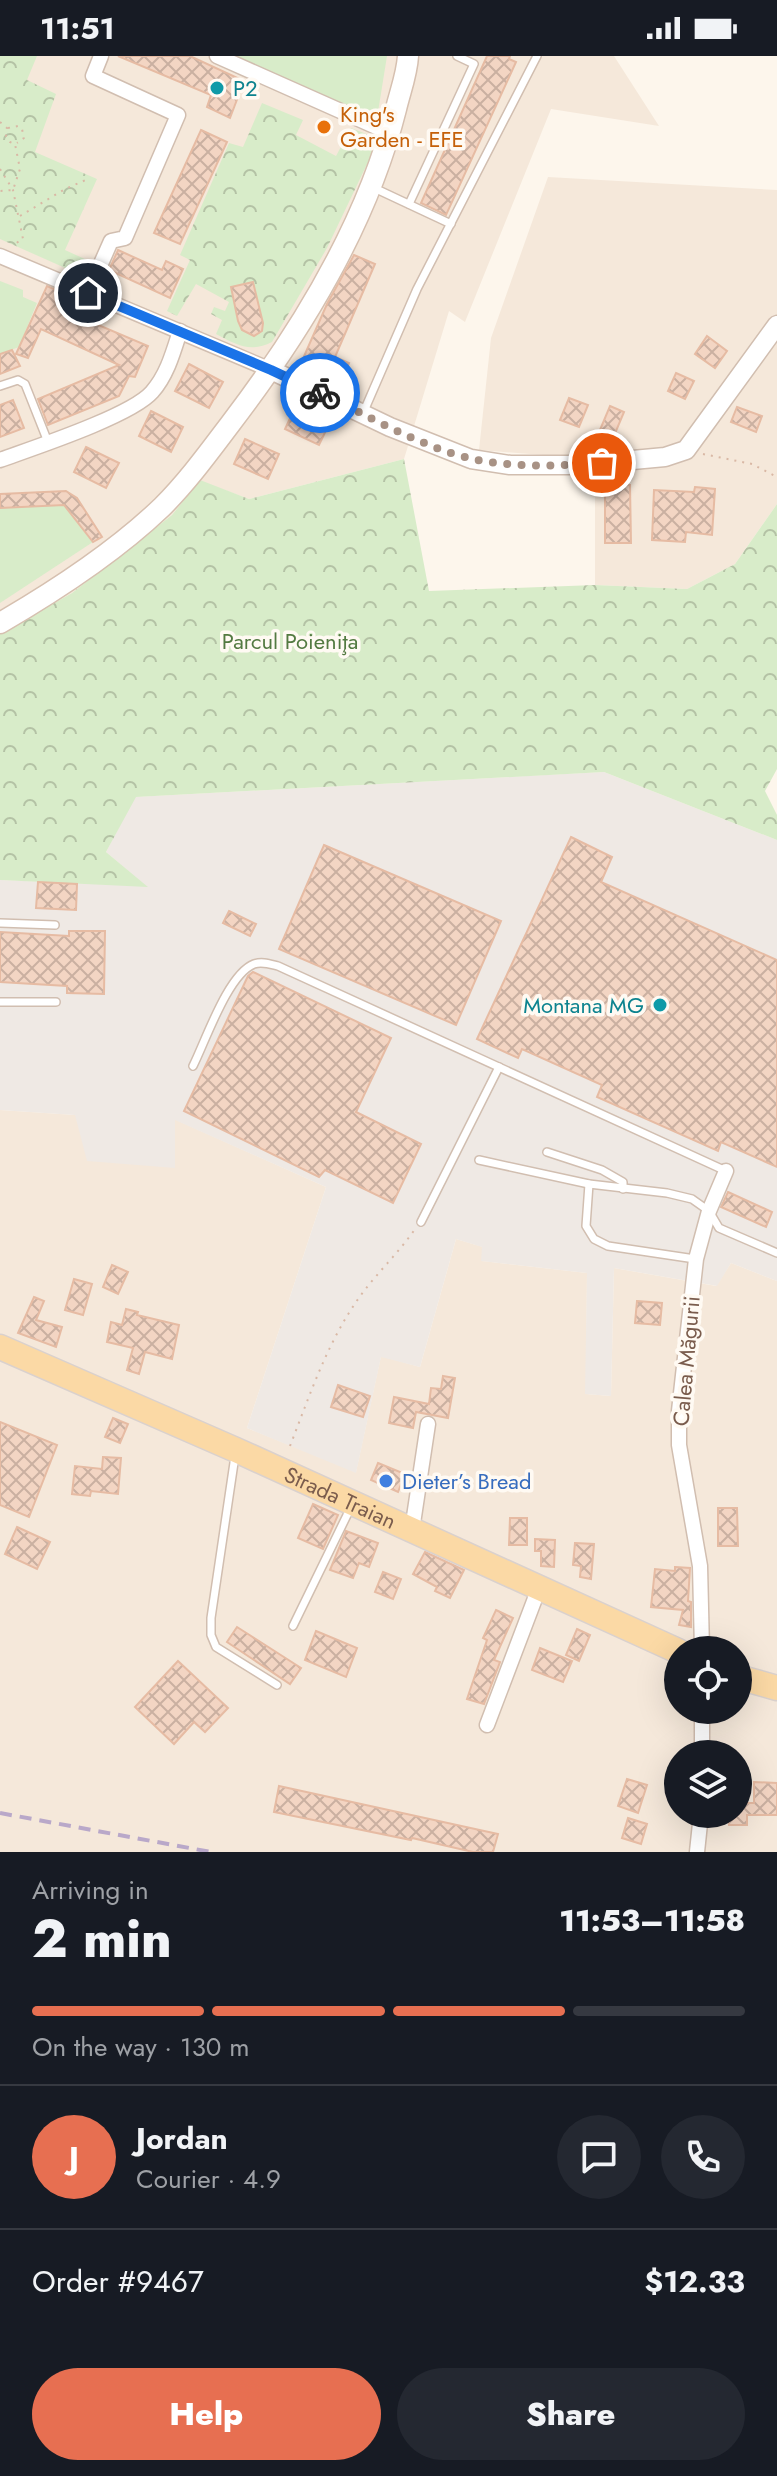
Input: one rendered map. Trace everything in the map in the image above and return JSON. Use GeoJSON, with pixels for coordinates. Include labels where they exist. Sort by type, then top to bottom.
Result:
{"type":"FeatureCollection","features":[{"type":"Feature","properties":{"kind":"main road"},"geometry":{"type":"LineString","coordinates":[[0,623],[84,570],[161,508],[187,481],[271,370],[340,251],[370,186],[390,133],[408,56]]}},
{"type":"Feature","properties":{"kind":"main road","name":"Strada Traian"},"geometry":{"type":"LineString","coordinates":[[0,1347],[236,1450],[664,1645]]}},
{"type":"Feature","properties":{"kind":"main road"},"geometry":{"type":"LineString","coordinates":[[752,1681],[777,1688]]}},
{"type":"Feature","properties":{"kind":"street"},"geometry":{"type":"LineString","coordinates":[[88,293],[111,241],[125,238],[178,115],[93,76],[101,56]]}},
{"type":"Feature","properties":{"kind":"street"},"geometry":{"type":"LineString","coordinates":[[217,56],[390,133]]}},
{"type":"Feature","properties":{"kind":"street"},"geometry":{"type":"LineString","coordinates":[[6,251],[88,293],[271,370],[390,427],[471,459],[510,465],[624,461],[665,457],[686,450],[777,325]]}},
{"type":"Feature","properties":{"kind":"street"},"geometry":{"type":"LineString","coordinates":[[0,460],[114,415],[150,394],[167,368],[180,331]]}},
{"type":"Feature","properties":{"kind":"street","name":"Calea Măgurii"},"geometry":{"type":"LineString","coordinates":[[702,1636],[698,1545],[679,1445],[679,1411],[696,1259],[709,1211],[726,1171]]}},
{"type":"Feature","properties":{"kind":"street"},"geometry":{"type":"LineString","coordinates":[[412,1530],[428,1424]]}},
{"type":"Feature","properties":{"kind":"street"},"geometry":{"type":"LineString","coordinates":[[487,1725],[539,1588]]}},
{"type":"Feature","properties":{"kind":"street"},"geometry":{"type":"LineString","coordinates":[[697,1852],[700,1828]]}},
{"type":"Feature","properties":{"kind":"lane"},"geometry":{"type":"LineString","coordinates":[[409,204],[474,64],[457,56]]}},
{"type":"Feature","properties":{"kind":"lane"},"geometry":{"type":"LineString","coordinates":[[363,413],[417,289],[537,56]]}},
{"type":"Feature","properties":{"kind":"lane"},"geometry":{"type":"LineString","coordinates":[[370,186],[451,224]]}},
{"type":"Feature","properties":{"kind":"lane"},"geometry":{"type":"LineString","coordinates":[[0,386],[18,380],[25,384],[48,442]]}},
{"type":"Feature","properties":{"kind":"lane"},"geometry":{"type":"LineString","coordinates":[[0,923],[55,925]]}},
{"type":"Feature","properties":{"kind":"lane"},"geometry":{"type":"LineString","coordinates":[[193,1066],[236,977],[252,964],[265,962],[726,1171]]}},
{"type":"Feature","properties":{"kind":"lane"},"geometry":{"type":"LineString","coordinates":[[0,1002],[56,1002]]}},
{"type":"Feature","properties":{"kind":"lane"},"geometry":{"type":"LineString","coordinates":[[421,1222],[499,1067]]}},
{"type":"Feature","properties":{"kind":"lane"},"geometry":{"type":"LineString","coordinates":[[547,1152],[602,1170],[623,1182],[623,1189]]}},
{"type":"Feature","properties":{"kind":"lane"},"geometry":{"type":"LineString","coordinates":[[479,1160],[589,1184],[692,1199],[709,1211],[719,1228],[777,1253]]}},
{"type":"Feature","properties":{"kind":"lane"},"geometry":{"type":"LineString","coordinates":[[589,1184],[586,1226],[594,1239],[608,1246],[696,1259]]}},
{"type":"Feature","properties":{"kind":"lane"},"geometry":{"type":"LineString","coordinates":[[236,1450],[211,1635],[216,1647],[277,1685]]}},
{"type":"Feature","properties":{"kind":"lane"},"geometry":{"type":"LineString","coordinates":[[293,1626],[353,1503]]}},
{"type":"Feature","properties":{"kind":"path"},"geometry":{"type":"LineString","coordinates":[[0,122],[7,128]]}},
{"type":"Feature","properties":{"kind":"path"},"geometry":{"type":"LineString","coordinates":[[7,128],[18,126],[24,133],[24,138],[15,144]]}},
{"type":"Feature","properties":{"kind":"path"},"geometry":{"type":"LineString","coordinates":[[7,128],[6,136],[15,144]]}},
{"type":"Feature","properties":{"kind":"path"},"geometry":{"type":"LineString","coordinates":[[13,190],[20,169],[15,144]]}},
{"type":"Feature","properties":{"kind":"path"},"geometry":{"type":"LineString","coordinates":[[0,169],[13,190],[23,239],[6,251]]}},
{"type":"Feature","properties":{"kind":"path"},"geometry":{"type":"LineString","coordinates":[[19,217],[88,179]]}},
{"type":"Feature","properties":{"kind":"path"},"geometry":{"type":"LineString","coordinates":[[0,191],[13,190]]}},
{"type":"Feature","properties":{"kind":"path"},"geometry":{"type":"LineString","coordinates":[[686,450],[752,464],[777,477]]}},
{"type":"Feature","properties":{"kind":"path"},"geometry":{"type":"LineString","coordinates":[[290,1446],[327,1350],[364,1291],[395,1258],[421,1222]]}},
{"type":"Feature","properties":{"kind":"shaded area"},"geometry":{"type":"Polygon","coordinates":[[[0,56],[614,56],[659,126],[551,109],[465,322],[449,311],[404,459],[249,499],[200,481],[172,515],[72,593],[0,634],[0,56]]]}},
{"type":"Feature","properties":{"kind":"shaded area"},"geometry":{"type":"Polygon","coordinates":[[[548,177],[777,190],[777,504],[735,564],[687,589],[595,585],[595,459],[479,450],[491,338],[548,177]]]}},
{"type":"Feature","properties":{"kind":"shaded area"},"geometry":{"type":"Polygon","coordinates":[[[604,772],[777,840],[777,1281],[731,1263],[717,1286],[614,1268],[611,1396],[585,1394],[587,1273],[481,1261],[482,1247],[456,1239],[420,1367],[381,1357],[356,1473],[247,1428],[326,1187],[175,1120],[175,1168],[87,1161],[75,1115],[0,1110],[0,880],[146,886],[106,852],[135,797],[604,772]]]}},
{"type":"Feature","properties":{"kind":"shaded area"},"geometry":{"type":"Polygon","coordinates":[[[0,1110],[75,1115],[175,1167],[174,1119],[326,1187],[247,1428],[356,1472],[381,1356],[420,1367],[456,1239],[483,1247],[482,1261],[587,1273],[586,1394],[611,1396],[614,1268],[716,1286],[731,1263],[777,1281],[777,1852],[0,1852],[0,1110]]]}},
{"type":"Feature","properties":{"kind":"green space"},"geometry":{"type":"Polygon","coordinates":[[[0,56],[37,56],[27,80],[56,94],[35,152],[97,179],[65,250],[87,260],[81,275],[0,239],[0,56]]]}},
{"type":"Feature","properties":{"kind":"green space"},"geometry":{"type":"Polygon","coordinates":[[[227,56],[387,56],[378,112],[367,117],[227,56]]]}},
{"type":"Feature","properties":{"kind":"green space"},"geometry":{"type":"Polygon","coordinates":[[[262,103],[303,120],[296,135],[336,156],[351,128],[379,139],[327,248],[272,342],[250,347],[216,334],[222,320],[211,314],[214,307],[225,311],[229,302],[196,284],[177,316],[167,311],[190,260],[180,255],[229,143],[243,147],[262,103]]]}},
{"type":"Feature","properties":{"kind":"green space"},"geometry":{"type":"Polygon","coordinates":[[[0,281],[23,290],[23,297],[37,303],[19,347],[0,354],[0,281]]]}},
{"type":"Feature","properties":{"kind":"green space","name":"Parcul Poieniţa"},"geometry":{"type":"Polygon","coordinates":[[[404,459],[429,591],[595,585],[687,589],[735,564],[777,504],[777,769],[765,791],[777,815],[777,840],[604,772],[136,797],[106,852],[148,887],[0,880],[0,634],[72,593],[172,515],[200,480],[249,499],[404,459]]]}},
{"type":"Feature","properties":{"kind":"green space"},"geometry":{"type":"Polygon","coordinates":[[[64,505],[93,542],[0,603],[0,508],[64,505]]]}},
{"type":"Feature","properties":{"kind":"building","name":"P2"},"geometry":{"type":"Polygon","coordinates":[[[118,56],[190,56],[244,81],[230,118],[207,107],[211,95],[118,56]]]}},
{"type":"Feature","properties":{"kind":"building"},"geometry":{"type":"Polygon","coordinates":[[[487,56],[510,56],[509,59],[516,62],[446,215],[421,203],[487,56]]]}},
{"type":"Feature","properties":{"kind":"building"},"geometry":{"type":"Polygon","coordinates":[[[201,130],[227,142],[180,244],[154,233],[201,130]]]}},
{"type":"Feature","properties":{"kind":"building"},"geometry":{"type":"Polygon","coordinates":[[[118,250],[162,270],[166,261],[183,269],[170,298],[109,270],[118,250]]]}},
{"type":"Feature","properties":{"kind":"building"},"geometry":{"type":"Polygon","coordinates":[[[354,255],[375,264],[335,357],[349,363],[338,389],[298,370],[327,304],[354,255]]]}},
{"type":"Feature","properties":{"kind":"building"},"geometry":{"type":"Polygon","coordinates":[[[253,282],[263,323],[262,331],[254,336],[242,330],[231,287],[253,282]]]}},
{"type":"Feature","properties":{"kind":"building"},"geometry":{"type":"Polygon","coordinates":[[[47,286],[83,302],[77,316],[148,346],[135,377],[129,376],[119,396],[48,425],[38,399],[119,365],[41,329],[28,358],[16,354],[47,286]]]}},
{"type":"Feature","properties":{"kind":"building"},"geometry":{"type":"Polygon","coordinates":[[[707,336],[727,351],[715,368],[695,354],[707,336]]]}},
{"type":"Feature","properties":{"kind":"building"},"geometry":{"type":"Polygon","coordinates":[[[12,350],[20,366],[0,374],[0,354],[12,350]]]}},
{"type":"Feature","properties":{"kind":"building"},"geometry":{"type":"Polygon","coordinates":[[[189,364],[223,382],[209,408],[175,391],[189,364]]]}},
{"type":"Feature","properties":{"kind":"building"},"geometry":{"type":"Polygon","coordinates":[[[676,373],[694,381],[685,399],[668,391],[676,373]]]}},
{"type":"Feature","properties":{"kind":"building"},"geometry":{"type":"Polygon","coordinates":[[[569,398],[588,405],[579,427],[560,420],[569,398]]]}},
{"type":"Feature","properties":{"kind":"building"},"geometry":{"type":"Polygon","coordinates":[[[13,400],[24,428],[0,437],[0,405],[13,400]]]}},
{"type":"Feature","properties":{"kind":"building"},"geometry":{"type":"Polygon","coordinates":[[[298,401],[332,418],[319,445],[285,429],[298,401]]]}},
{"type":"Feature","properties":{"kind":"building"},"geometry":{"type":"Polygon","coordinates":[[[610,406],[624,412],[611,443],[597,437],[610,406]]]}},
{"type":"Feature","properties":{"kind":"building"},"geometry":{"type":"Polygon","coordinates":[[[737,407],[762,416],[756,432],[731,422],[737,407]]]}},
{"type":"Feature","properties":{"kind":"building"},"geometry":{"type":"Polygon","coordinates":[[[151,411],[183,427],[171,452],[139,436],[151,411]]]}},
{"type":"Feature","properties":{"kind":"building"},"geometry":{"type":"Polygon","coordinates":[[[245,439],[279,454],[268,479],[234,464],[245,439]]]}},
{"type":"Feature","properties":{"kind":"building"},"geometry":{"type":"Polygon","coordinates":[[[86,447],[119,463],[106,488],[74,472],[86,447]]]}},
{"type":"Feature","properties":{"kind":"building"},"geometry":{"type":"Polygon","coordinates":[[[605,485],[630,485],[631,543],[605,543],[605,485]]]}},
{"type":"Feature","properties":{"kind":"building"},"geometry":{"type":"Polygon","coordinates":[[[695,487],[715,489],[712,535],[686,532],[685,542],[652,540],[654,490],[694,492],[695,487]]]}},
{"type":"Feature","properties":{"kind":"building"},"geometry":{"type":"Polygon","coordinates":[[[66,491],[77,498],[102,537],[93,542],[64,505],[0,508],[0,494],[66,491]]]}},
{"type":"Feature","properties":{"kind":"building","name":"Montana MG"},"geometry":{"type":"Polygon","coordinates":[[[571,837],[612,857],[601,882],[777,960],[777,1167],[721,1142],[718,1151],[597,1097],[602,1085],[522,1049],[518,1058],[477,1039],[571,837]]]}},
{"type":"Feature","properties":{"kind":"building"},"geometry":{"type":"Polygon","coordinates":[[[324,845],[501,921],[456,1025],[279,949],[324,845]]]}},
{"type":"Feature","properties":{"kind":"building"},"geometry":{"type":"Polygon","coordinates":[[[38,882],[77,884],[76,910],[36,908],[38,882]]]}},
{"type":"Feature","properties":{"kind":"building"},"geometry":{"type":"Polygon","coordinates":[[[229,911],[256,924],[250,936],[223,923],[229,911]]]}},
{"type":"Feature","properties":{"kind":"building"},"geometry":{"type":"Polygon","coordinates":[[[69,931],[105,931],[104,994],[67,993],[67,986],[0,982],[0,932],[69,936],[69,931]]]}},
{"type":"Feature","properties":{"kind":"building"},"geometry":{"type":"Polygon","coordinates":[[[253,972],[391,1038],[356,1112],[421,1144],[393,1203],[325,1170],[319,1177],[184,1111],[248,976],[253,972]]]}},
{"type":"Feature","properties":{"kind":"building"},"geometry":{"type":"Polygon","coordinates":[[[728,1192],[772,1212],[766,1227],[721,1207],[728,1192]]]}},
{"type":"Feature","properties":{"kind":"building"},"geometry":{"type":"Polygon","coordinates":[[[112,1265],[128,1272],[118,1294],[103,1287],[112,1265]]]}},
{"type":"Feature","properties":{"kind":"building"},"geometry":{"type":"Polygon","coordinates":[[[74,1279],[92,1284],[83,1315],[65,1310],[74,1279]]]}},
{"type":"Feature","properties":{"kind":"building"},"geometry":{"type":"Polygon","coordinates":[[[34,1297],[44,1301],[36,1320],[62,1327],[56,1347],[18,1333],[34,1297]]]}},
{"type":"Feature","properties":{"kind":"building"},"geometry":{"type":"Polygon","coordinates":[[[637,1301],[662,1303],[660,1325],[635,1323],[637,1301]]]}},
{"type":"Feature","properties":{"kind":"building"},"geometry":{"type":"Polygon","coordinates":[[[126,1309],[138,1312],[137,1315],[179,1325],[172,1359],[145,1352],[139,1374],[127,1370],[133,1348],[107,1342],[111,1322],[122,1325],[126,1309]]]}},
{"type":"Feature","properties":{"kind":"building"},"geometry":{"type":"Polygon","coordinates":[[[443,1376],[455,1378],[448,1418],[416,1412],[413,1428],[389,1423],[394,1397],[429,1404],[431,1388],[441,1389],[443,1376]]]}},
{"type":"Feature","properties":{"kind":"building"},"geometry":{"type":"Polygon","coordinates":[[[338,1385],[370,1396],[363,1417],[331,1407],[338,1385]]]}},
{"type":"Feature","properties":{"kind":"building"},"geometry":{"type":"Polygon","coordinates":[[[113,1418],[128,1424],[120,1443],[105,1437],[113,1418]]]}},
{"type":"Feature","properties":{"kind":"building"},"geometry":{"type":"Polygon","coordinates":[[[0,1422],[57,1445],[29,1517],[0,1505],[0,1422]]]}},
{"type":"Feature","properties":{"kind":"building"},"geometry":{"type":"Polygon","coordinates":[[[103,1457],[121,1458],[118,1494],[91,1491],[90,1496],[72,1494],[75,1466],[102,1469],[103,1457]]]}},
{"type":"Feature","properties":{"kind":"building"},"geometry":{"type":"Polygon","coordinates":[[[378,1463],[405,1474],[398,1492],[371,1480],[378,1463]]]}},
{"type":"Feature","properties":{"kind":"building"},"geometry":{"type":"Polygon","coordinates":[[[313,1504],[338,1515],[323,1549],[298,1538],[313,1504]]]}},
{"type":"Feature","properties":{"kind":"building"},"geometry":{"type":"Polygon","coordinates":[[[718,1508],[737,1508],[738,1546],[718,1546],[718,1508]]]}},
{"type":"Feature","properties":{"kind":"building"},"geometry":{"type":"Polygon","coordinates":[[[510,1518],[527,1518],[527,1545],[509,1545],[510,1518]]]}},
{"type":"Feature","properties":{"kind":"building"},"geometry":{"type":"Polygon","coordinates":[[[17,1527],[50,1542],[37,1569],[5,1554],[17,1527]]]}},
{"type":"Feature","properties":{"kind":"building"},"geometry":{"type":"Polygon","coordinates":[[[346,1531],[378,1543],[369,1567],[359,1563],[353,1578],[330,1570],[346,1531]]]}},
{"type":"Feature","properties":{"kind":"building"},"geometry":{"type":"Polygon","coordinates":[[[535,1539],[555,1540],[554,1567],[541,1566],[541,1551],[535,1551],[535,1539]]]}},
{"type":"Feature","properties":{"kind":"building"},"geometry":{"type":"Polygon","coordinates":[[[575,1543],[594,1544],[591,1579],[580,1577],[581,1566],[573,1565],[575,1543]]]}},
{"type":"Feature","properties":{"kind":"building"},"geometry":{"type":"Polygon","coordinates":[[[425,1552],[464,1570],[450,1598],[413,1574],[425,1552]]]}},
{"type":"Feature","properties":{"kind":"building"},"geometry":{"type":"Polygon","coordinates":[[[675,1567],[690,1568],[688,1601],[691,1602],[691,1627],[679,1625],[683,1610],[651,1607],[655,1569],[675,1571],[675,1567]]]}},
{"type":"Feature","properties":{"kind":"building"},"geometry":{"type":"Polygon","coordinates":[[[383,1572],[401,1579],[393,1599],[375,1592],[383,1572]]]}},
{"type":"Feature","properties":{"kind":"building"},"geometry":{"type":"Polygon","coordinates":[[[496,1610],[513,1618],[494,1660],[500,1662],[484,1704],[467,1699],[487,1640],[483,1638],[496,1610]]]}},
{"type":"Feature","properties":{"kind":"building"},"geometry":{"type":"Polygon","coordinates":[[[237,1627],[301,1668],[290,1684],[227,1642],[237,1627]]]}},
{"type":"Feature","properties":{"kind":"building"},"geometry":{"type":"Polygon","coordinates":[[[577,1629],[590,1635],[579,1661],[566,1655],[577,1629]]]}},
{"type":"Feature","properties":{"kind":"building"},"geometry":{"type":"Polygon","coordinates":[[[316,1631],[357,1648],[346,1677],[305,1660],[316,1631]]]}},
{"type":"Feature","properties":{"kind":"building"},"geometry":{"type":"Polygon","coordinates":[[[540,1648],[572,1661],[563,1682],[532,1670],[540,1648]]]}},
{"type":"Feature","properties":{"kind":"building"},"geometry":{"type":"Polygon","coordinates":[[[178,1661],[228,1708],[205,1732],[194,1722],[174,1744],[135,1707],[178,1661]]]}},
{"type":"Feature","properties":{"kind":"building"},"geometry":{"type":"Polygon","coordinates":[[[627,1779],[647,1785],[638,1813],[618,1806],[627,1779]]]}},
{"type":"Feature","properties":{"kind":"building"},"geometry":{"type":"Polygon","coordinates":[[[754,1782],[777,1783],[777,1815],[752,1815],[754,1782]]]}},
{"type":"Feature","properties":{"kind":"building"},"geometry":{"type":"Polygon","coordinates":[[[279,1786],[498,1834],[493,1852],[473,1852],[274,1812],[279,1786]]]}},
{"type":"Feature","properties":{"kind":"building"},"geometry":{"type":"Polygon","coordinates":[[[628,1818],[647,1824],[641,1844],[622,1838],[628,1818]]]}},
{"type":"Feature","properties":{"kind":"railway"},"geometry":{"type":"LineString","coordinates":[[0,1813],[211,1852]]}},
{"type":"Feature","properties":{"kind":"way so far"},"geometry":{"type":"LineString","coordinates":[[320,393],[390,427],[471,459],[510,465],[602,463]]}},
{"type":"Feature","properties":{"kind":"place","name":"P2"},"geometry":{"type":"Point","coordinates":[217,88]}},
{"type":"Feature","properties":{"kind":"place","name":"King's Garden - EFE"},"geometry":{"type":"Point","coordinates":[324,127]}},
{"type":"Feature","properties":{"kind":"place","name":"Montana MG"},"geometry":{"type":"Point","coordinates":[660,1005]}},
{"type":"Feature","properties":{"kind":"place","name":"Dieter’s Bread"},"geometry":{"type":"Point","coordinates":[386,1481]}},
{"type":"Feature","properties":{"kind":"route"},"geometry":{"type":"LineString","coordinates":[[88,293],[320,393]]}}]}
